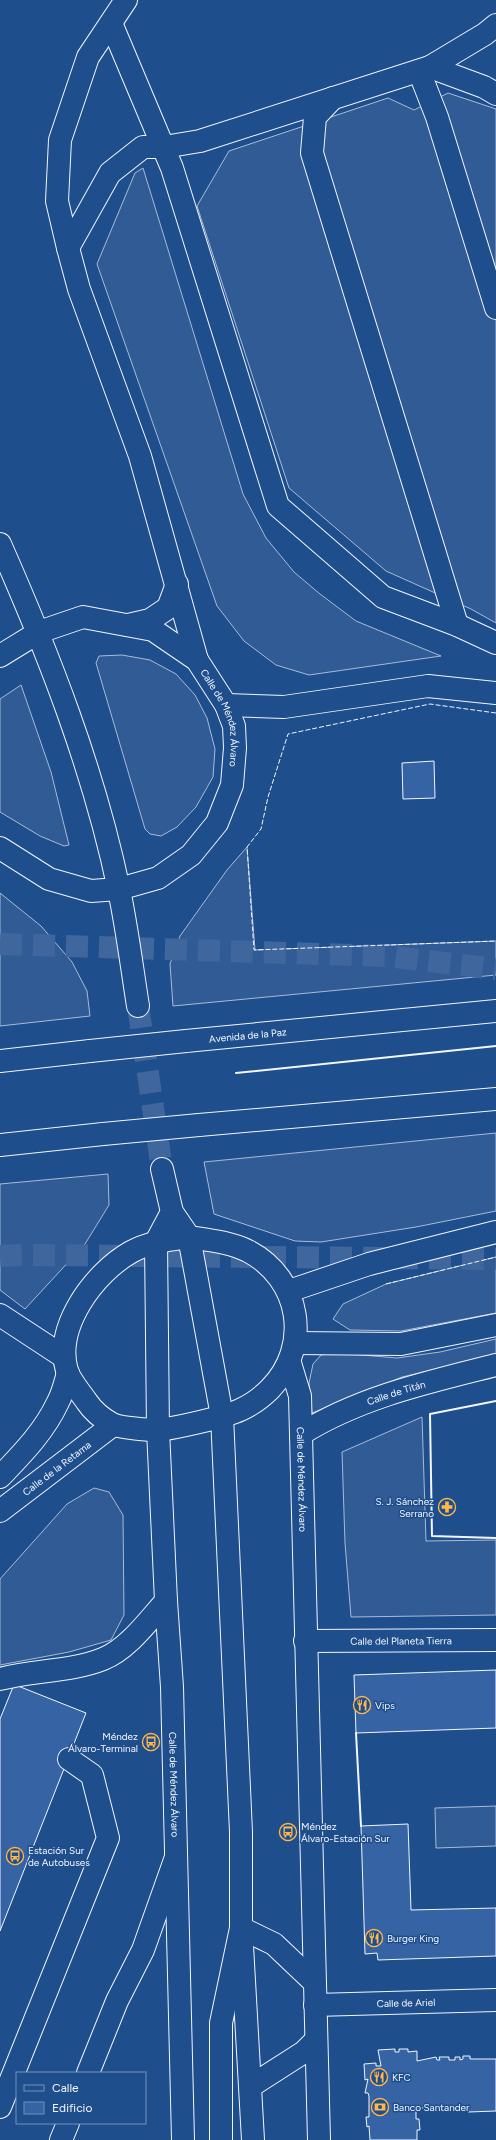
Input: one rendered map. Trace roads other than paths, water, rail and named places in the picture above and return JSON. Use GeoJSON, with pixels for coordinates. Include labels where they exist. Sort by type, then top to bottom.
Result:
{"type":"FeatureCollection","features":[{"type":"Feature","properties":{"kind":"main road"},"geometry":{"type":"LineString","coordinates":[[126,0],[88,57],[60,140],[57,201],[79,289],[140,456],[197,660]]}},
{"type":"Feature","properties":{"kind":"main road"},"geometry":{"type":"LineString","coordinates":[[111,23],[164,147],[278,506],[383,597],[457,625],[496,643]]}},
{"type":"Feature","properties":{"kind":"main road"},"geometry":{"type":"LineString","coordinates":[[68,248],[110,174],[143,147],[164,147],[200,141],[424,69],[496,25]]}},
{"type":"Feature","properties":{"kind":"main road"},"geometry":{"type":"LineString","coordinates":[[424,69],[484,87],[496,94]]}},
{"type":"Feature","properties":{"kind":"main road"},"geometry":{"type":"LineString","coordinates":[[424,69],[437,117],[496,308]]}},
{"type":"Feature","properties":{"kind":"main road"},"geometry":{"type":"LineString","coordinates":[[333,98],[315,117],[312,153],[457,625]]}},
{"type":"Feature","properties":{"kind":"main road"},"geometry":{"type":"LineString","coordinates":[[0,544],[39,632],[92,782],[119,889],[138,1006]]}},
{"type":"Feature","properties":{"kind":"main road"},"geometry":{"type":"LineString","coordinates":[[128,625],[150,620],[168,608],[177,584]]}},
{"type":"Feature","properties":{"kind":"main road","name":"Calle de Méndez Álvaro"},"geometry":{"type":"LineString","coordinates":[[0,656],[39,632],[83,617],[153,630],[197,660],[226,705],[234,726],[232,785],[217,823],[192,855],[158,878],[119,889],[91,891],[49,879],[0,848]]}},
{"type":"Feature","properties":{"kind":"main road"},"geometry":{"type":"LineString","coordinates":[[226,705],[284,707],[428,686],[496,693]]}},
{"type":"Feature","properties":{"kind":"main road","name":"Avenida de la Paz"},"geometry":{"type":"LineString","coordinates":[[0,1061],[186,1041],[496,1011]]}},
{"type":"Feature","properties":{"kind":"main road"},"geometry":{"type":"LineString","coordinates":[[0,1145],[199,1125],[496,1099]]}},
{"type":"Feature","properties":{"kind":"main road"},"geometry":{"type":"LineString","coordinates":[[162,1169],[172,1212],[189,1237],[222,1416],[241,1832],[241,1928],[253,2140]]}},
{"type":"Feature","properties":{"kind":"main road","name":"Calle de Méndez Álvaro"},"geometry":{"type":"LineString","coordinates":[[172,1212],[156,1242],[158,1430],[166,1601],[172,1687],[183,2140]]}},
{"type":"Feature","properties":{"kind":"main road"},"geometry":{"type":"LineString","coordinates":[[289,1291],[368,1264],[496,1232]]}},
{"type":"Feature","properties":{"kind":"main road","name":"Calle de Méndez Álvaro"},"geometry":{"type":"LineString","coordinates":[[66,1365],[66,1337],[71,1321],[87,1293],[109,1267],[131,1252],[156,1242],[189,1237],[218,1242],[247,1251],[272,1268],[289,1291],[297,1325],[293,1353],[300,1396],[305,1642],[314,1982],[316,2005],[318,2140]]}},
{"type":"Feature","properties":{"kind":"main road"},"geometry":{"type":"LineString","coordinates":[[0,1315],[66,1365],[91,1408],[113,1425],[158,1430],[222,1416],[239,1410],[255,1401],[270,1389],[293,1353],[401,1344],[496,1326]]}},
{"type":"Feature","properties":{"kind":"main road"},"geometry":{"type":"LineString","coordinates":[[0,1477],[28,1448],[47,1422],[59,1401],[66,1365]]}},
{"type":"Feature","properties":{"kind":"main road","name":"Calle de Titán"},"geometry":{"type":"LineString","coordinates":[[301,1434],[321,1421],[405,1388],[496,1365]]}},
{"type":"Feature","properties":{"kind":"main road","name":"Calle de la Retama"},"geometry":{"type":"LineString","coordinates":[[0,1511],[113,1425]]}},
{"type":"Feature","properties":{"kind":"main road"},"geometry":{"type":"LineString","coordinates":[[0,1679],[65,1669],[103,1659],[129,1641],[166,1601]]}},
{"type":"Feature","properties":{"kind":"main road","name":"Calle del Planeta Tierra"},"geometry":{"type":"LineString","coordinates":[[305,1642],[496,1640]]}},
{"type":"Feature","properties":{"kind":"main road"},"geometry":{"type":"LineString","coordinates":[[0,2107],[108,1838],[92,1775],[68,1759]]}},
{"type":"Feature","properties":{"kind":"main road"},"geometry":{"type":"LineString","coordinates":[[88,2072],[117,2001],[143,1950],[177,1854]]}},
{"type":"Feature","properties":{"kind":"main road"},"geometry":{"type":"LineString","coordinates":[[241,1928],[274,1944],[314,1982]]}},
{"type":"Feature","properties":{"kind":"main road"},"geometry":{"type":"LineString","coordinates":[[221,2140],[221,2023],[241,1928]]}},
{"type":"Feature","properties":{"kind":"main road","name":"Calle de Ariel"},"geometry":{"type":"LineString","coordinates":[[316,2005],[496,2000]]}},
{"type":"Feature","properties":{"kind":"main road"},"geometry":{"type":"LineString","coordinates":[[251,2086],[304,2052],[316,2040]]}},
{"type":"Feature","properties":{"kind":"main road"},"geometry":{"type":"LineString","coordinates":[[61,2140],[68,2124]]}},
{"type":"Feature","properties":{"kind":"tunnel"},"geometry":{"type":"LineString","coordinates":[[0,944],[386,956],[496,969]]}},
{"type":"Feature","properties":{"kind":"tunnel"},"geometry":{"type":"LineString","coordinates":[[138,1006],[162,1169]]}},
{"type":"Feature","properties":{"kind":"tunnel"},"geometry":{"type":"LineString","coordinates":[[0,1256],[496,1259]]}},
{"type":"Feature","properties":{"kind":"place","name":"S. J. Sánchez Serrano"},"geometry":{"type":"Point","coordinates":[447,1507]}},
{"type":"Feature","properties":{"kind":"place","name":"Vips"},"geometry":{"type":"Point","coordinates":[362,1705]}},
{"type":"Feature","properties":{"kind":"place","name":"Méndez Álvaro-Terminal"},"geometry":{"type":"Point","coordinates":[151,1742]}},
{"type":"Feature","properties":{"kind":"place","name":"Méndez Álvaro-Estación Sur"},"geometry":{"type":"Point","coordinates":[288,1832]}},
{"type":"Feature","properties":{"kind":"place","name":"Estación Sur de Autobuses"},"geometry":{"type":"Point","coordinates":[15,1856]}},
{"type":"Feature","properties":{"kind":"place","name":"Burger King"},"geometry":{"type":"Point","coordinates":[374,1938]}},
{"type":"Feature","properties":{"kind":"place","name":"KFC"},"geometry":{"type":"Point","coordinates":[379,2077]}},
{"type":"Feature","properties":{"kind":"place","name":"Banco Santander"},"geometry":{"type":"Point","coordinates":[380,2107]}}]}
